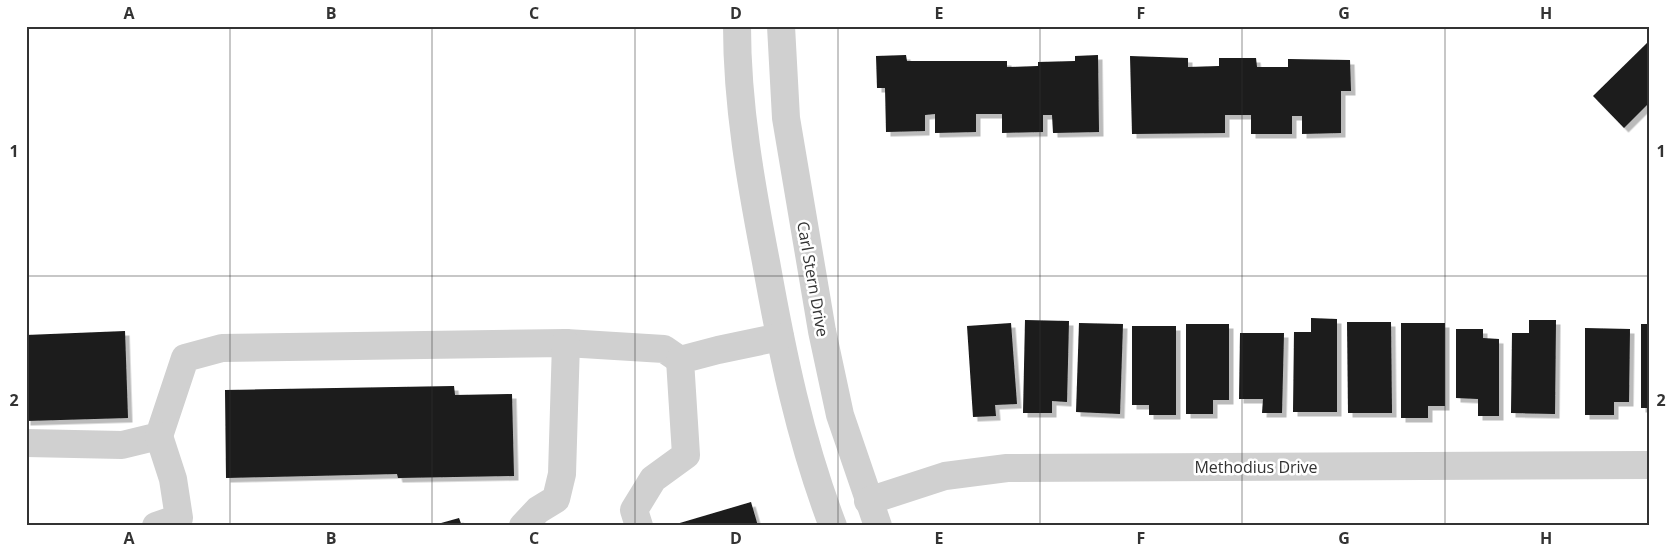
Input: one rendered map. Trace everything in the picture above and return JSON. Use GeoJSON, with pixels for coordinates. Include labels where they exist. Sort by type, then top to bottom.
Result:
{"type":"FeatureCollection","features":[{"type":"Feature","properties":{"kind":"street"},"geometry":{"type":"LineString","coordinates":[[737,26],[737,55],[744,138],[780,337],[795,407],[821,495],[833,526]]}},
{"type":"Feature","properties":{"kind":"street","name":"Carl Stern Drive"},"geometry":{"type":"LineString","coordinates":[[781,26],[786,118],[822,331],[840,415],[873,513]]}},
{"type":"Feature","properties":{"kind":"street"},"geometry":{"type":"LineString","coordinates":[[172,523],[173,479],[159,436],[186,358],[222,348],[566,343],[664,349],[680,360],[780,337]]}},
{"type":"Feature","properties":{"kind":"street"},"geometry":{"type":"LineString","coordinates":[[523,526],[538,510],[556,499],[562,474],[566,343]]}},
{"type":"Feature","properties":{"kind":"street"},"geometry":{"type":"LineString","coordinates":[[639,526],[634,510],[653,479],[686,455],[680,360]]}},
{"type":"Feature","properties":{"kind":"street"},"geometry":{"type":"LineString","coordinates":[[26,443],[122,445],[159,436]]}},
{"type":"Feature","properties":{"kind":"street","name":"Methodius Drive"},"geometry":{"type":"LineString","coordinates":[[873,513],[945,476],[1006,468],[1649,465]]}},
{"type":"Feature","properties":{"kind":"building"},"geometry":{"type":"Polygon","coordinates":[[[1649,41],[1649,103],[1624,128],[1593,96],[1649,41]]]}},
{"type":"Feature","properties":{"kind":"building"},"geometry":{"type":"Polygon","coordinates":[[[906,55],[907,61],[1007,61],[1007,67],[1038,66],[1038,62],[1075,61],[1075,56],[1098,55],[1099,132],[1053,133],[1052,115],[1043,115],[1043,132],[1002,133],[1002,114],[976,114],[976,132],[935,133],[935,114],[925,115],[925,131],[886,132],[885,88],[877,88],[876,56],[906,55]]]}},
{"type":"Feature","properties":{"kind":"building"},"geometry":{"type":"Polygon","coordinates":[[[1130,56],[1188,58],[1188,67],[1219,66],[1219,58],[1256,58],[1257,67],[1288,67],[1288,59],[1350,60],[1351,91],[1341,91],[1341,133],[1302,134],[1302,116],[1292,116],[1292,134],[1251,134],[1251,115],[1225,115],[1225,133],[1132,134],[1130,56]]]}},
{"type":"Feature","properties":{"kind":"building"},"geometry":{"type":"Polygon","coordinates":[[[1311,318],[1337,319],[1337,412],[1293,412],[1294,332],[1311,332],[1311,318]]]}},
{"type":"Feature","properties":{"kind":"building"},"geometry":{"type":"Polygon","coordinates":[[[1025,320],[1069,321],[1067,402],[1052,401],[1052,413],[1023,413],[1025,320]]]}},
{"type":"Feature","properties":{"kind":"building"},"geometry":{"type":"Polygon","coordinates":[[[1529,320],[1556,320],[1555,414],[1511,413],[1512,333],[1529,333],[1529,320]]]}},
{"type":"Feature","properties":{"kind":"building"},"geometry":{"type":"Polygon","coordinates":[[[1347,322],[1391,322],[1392,413],[1348,413],[1347,322]]]}},
{"type":"Feature","properties":{"kind":"building"},"geometry":{"type":"Polygon","coordinates":[[[1011,323],[1017,404],[995,405],[996,416],[973,417],[967,326],[1011,323]]]}},
{"type":"Feature","properties":{"kind":"building"},"geometry":{"type":"Polygon","coordinates":[[[1079,323],[1123,324],[1120,414],[1076,412],[1079,323]]]}},
{"type":"Feature","properties":{"kind":"building"},"geometry":{"type":"Polygon","coordinates":[[[1401,323],[1445,323],[1445,406],[1428,406],[1428,418],[1401,418],[1401,323]]]}},
{"type":"Feature","properties":{"kind":"building"},"geometry":{"type":"Polygon","coordinates":[[[1186,324],[1229,324],[1229,400],[1213,400],[1213,414],[1186,414],[1186,324]]]}},
{"type":"Feature","properties":{"kind":"building"},"geometry":{"type":"Polygon","coordinates":[[[1641,324],[1649,324],[1649,408],[1641,408],[1641,324]]]}},
{"type":"Feature","properties":{"kind":"building"},"geometry":{"type":"Polygon","coordinates":[[[1132,326],[1176,326],[1176,415],[1149,415],[1149,405],[1132,405],[1132,326]]]}},
{"type":"Feature","properties":{"kind":"building"},"geometry":{"type":"Polygon","coordinates":[[[1585,328],[1630,329],[1629,402],[1614,402],[1614,415],[1585,415],[1585,328]]]}},
{"type":"Feature","properties":{"kind":"building"},"geometry":{"type":"Polygon","coordinates":[[[1456,329],[1483,329],[1483,338],[1499,339],[1499,416],[1478,416],[1478,399],[1456,398],[1456,329]]]}},
{"type":"Feature","properties":{"kind":"building"},"geometry":{"type":"Polygon","coordinates":[[[125,331],[128,418],[26,421],[26,335],[125,331]]]}},
{"type":"Feature","properties":{"kind":"building"},"geometry":{"type":"Polygon","coordinates":[[[1240,333],[1284,333],[1282,413],[1262,413],[1263,399],[1239,399],[1240,333]]]}},
{"type":"Feature","properties":{"kind":"building"},"geometry":{"type":"Polygon","coordinates":[[[454,386],[455,395],[512,394],[514,476],[398,478],[397,474],[226,478],[225,390],[454,386]]]}},
{"type":"Feature","properties":{"kind":"building"},"geometry":{"type":"Polygon","coordinates":[[[751,502],[758,526],[673,526],[673,525],[751,502]]]}},
{"type":"Feature","properties":{"kind":"building"},"geometry":{"type":"Polygon","coordinates":[[[459,518],[462,526],[434,526],[434,525],[459,518]]]}},
{"type":"Feature","properties":{"kind":"building"},"geometry":{"type":"Polygon","coordinates":[[[1134,523],[1160,523],[1160,526],[1134,526],[1134,523]]]}},
{"type":"Feature","properties":{"kind":"building"},"geometry":{"type":"Polygon","coordinates":[[[1244,523],[1280,524],[1280,526],[1244,526],[1244,523]]]}},
{"type":"Feature","properties":{"kind":"building"},"geometry":{"type":"Polygon","coordinates":[[[1296,523],[1322,523],[1322,526],[1296,526],[1296,523]]]}}]}
